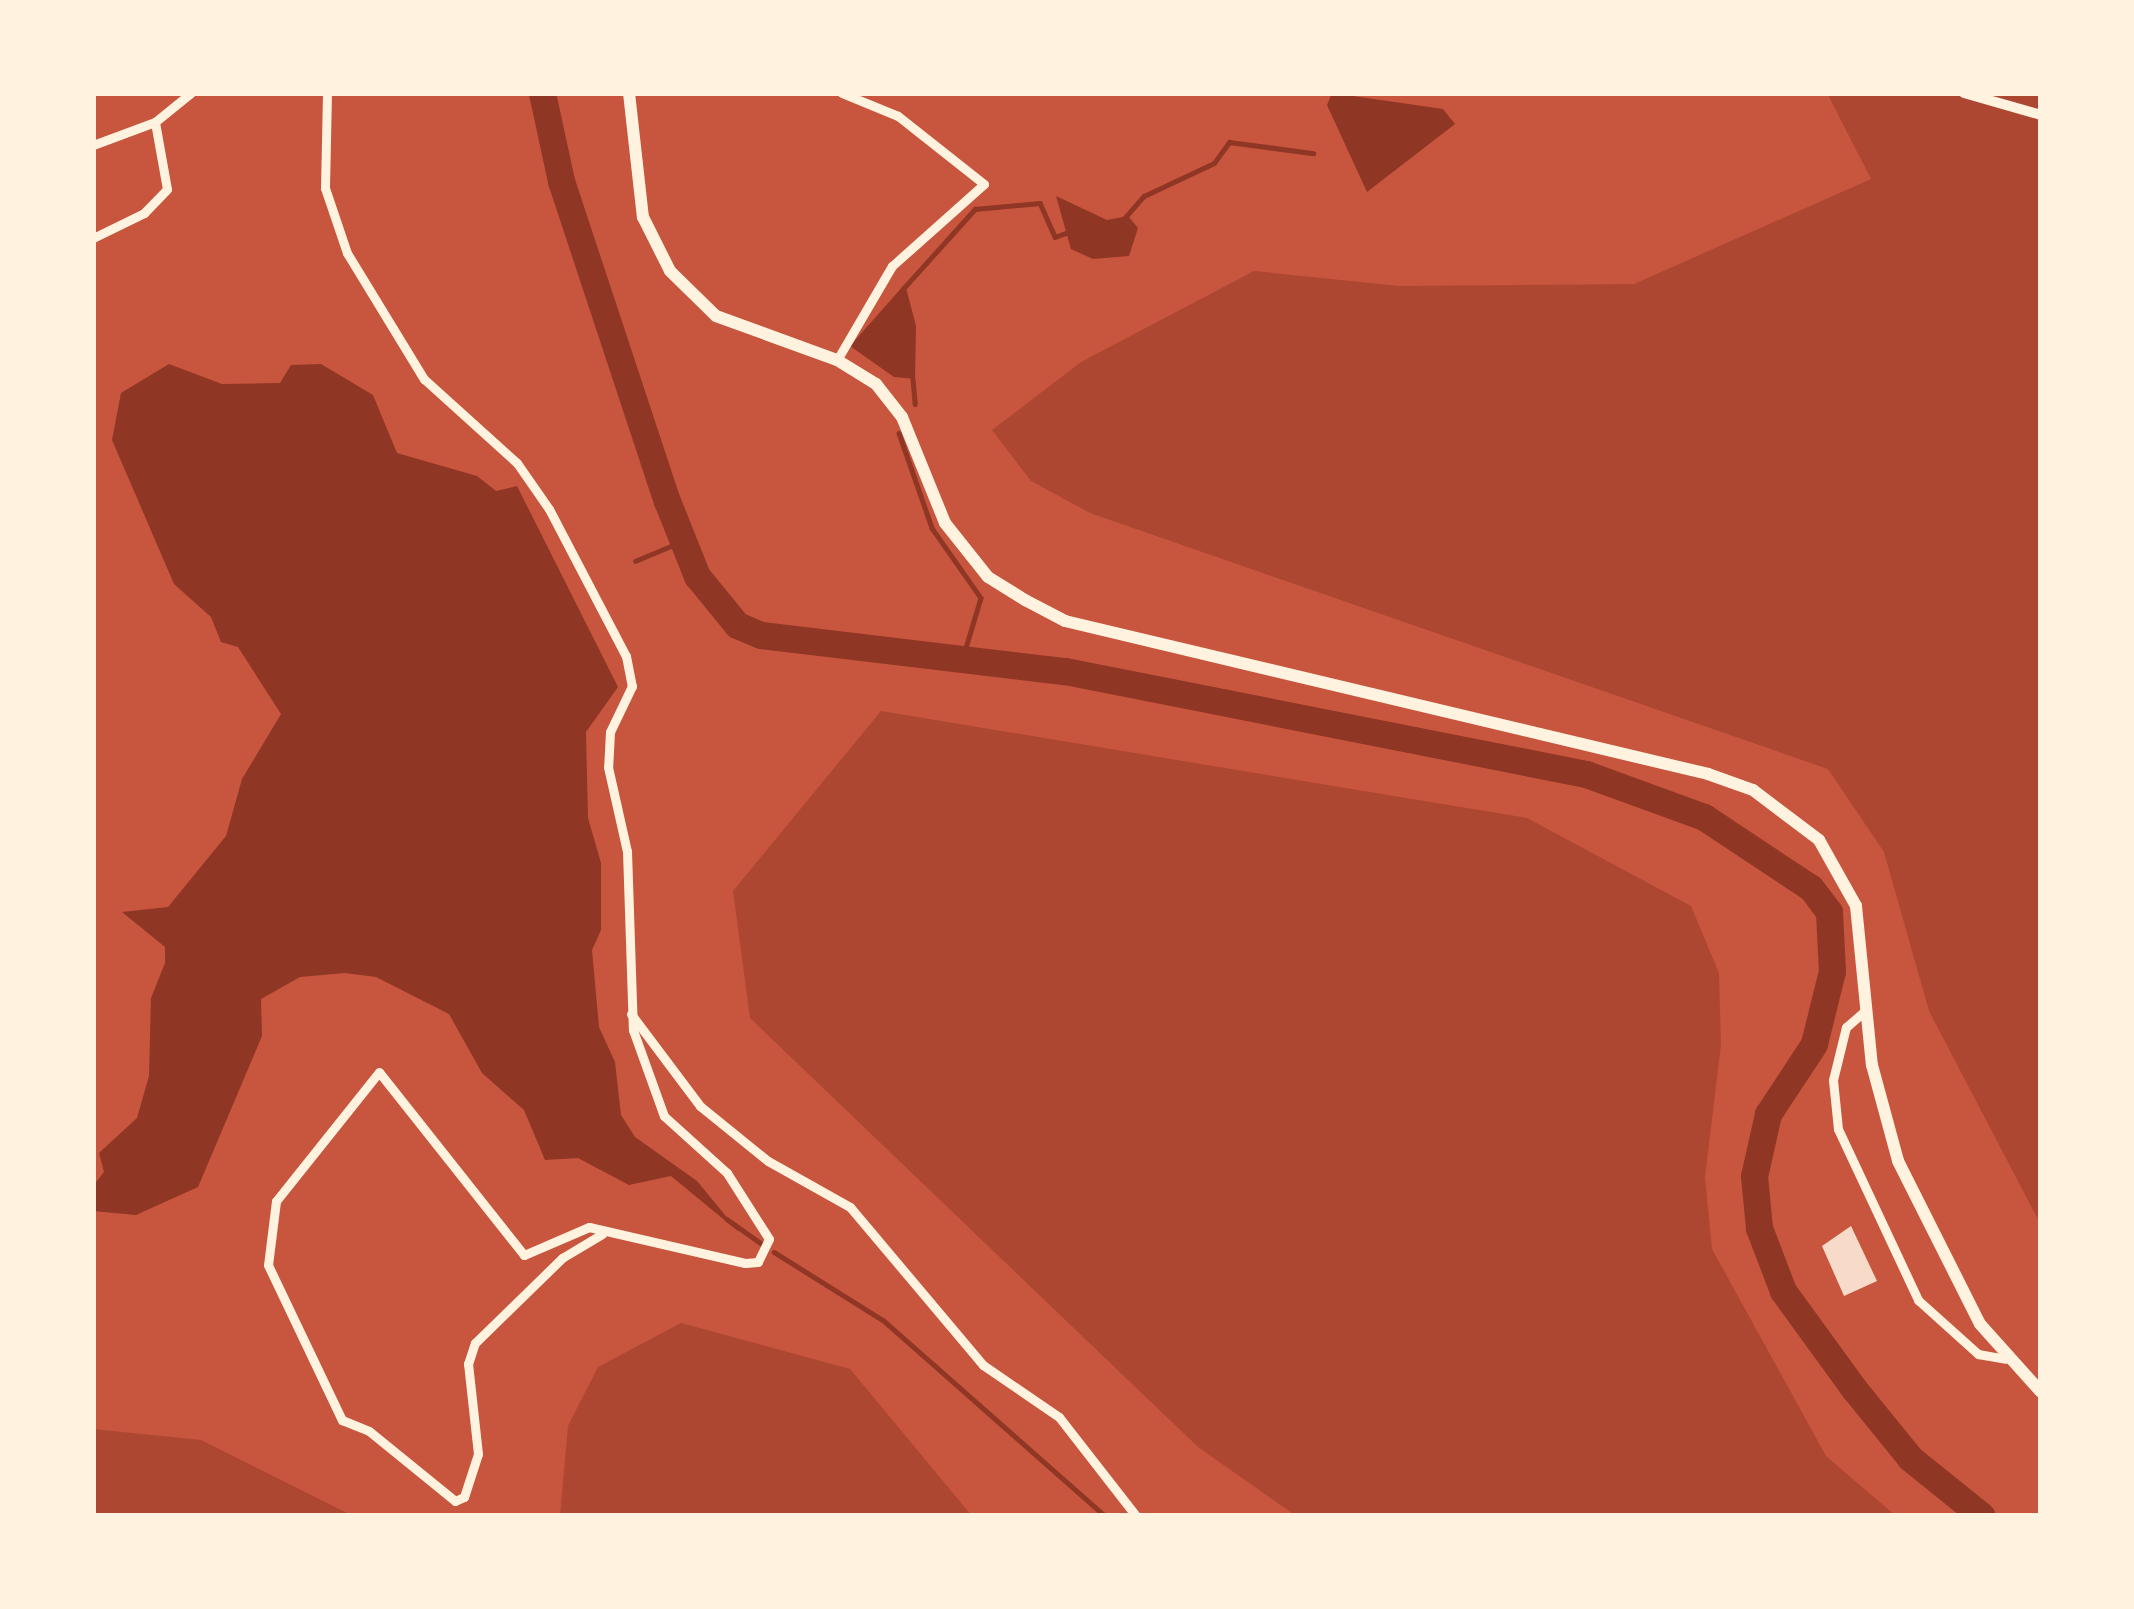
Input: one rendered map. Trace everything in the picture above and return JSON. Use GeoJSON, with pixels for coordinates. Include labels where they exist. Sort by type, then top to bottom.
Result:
{"type":"FeatureCollection","features":[{"type":"Feature","properties":{"kind":"main road"},"geometry":{"type":"LineString","coordinates":[[629,93],[643,217],[670,271],[716,316],[837,360],[876,384],[902,417],[945,524],[988,577],[1065,621],[1754,790],[1819,840],[1856,906],[1881,1112],[1898,1161],[1980,1324],[2006,1359],[2041,1392]]}},
{"type":"Feature","properties":{"kind":"street"},"geometry":{"type":"LineString","coordinates":[[93,145],[155,122],[191,93]]}},
{"type":"Feature","properties":{"kind":"street"},"geometry":{"type":"LineString","coordinates":[[327,93],[325,188],[347,253],[424,380],[517,463],[549,508],[632,674],[610,732],[608,767],[626,832],[631,1015],[664,1116],[727,1173],[769,1239],[758,1262],[745,1263],[602,1234],[572,1228],[533,1252],[516,1251],[379,1072],[276,1201],[268,1265],[342,1420],[369,1431],[455,1501],[464,1497],[478,1454],[468,1364],[475,1343],[562,1258],[602,1234]]}},
{"type":"Feature","properties":{"kind":"street"},"geometry":{"type":"LineString","coordinates":[[837,360],[892,266],[984,184],[898,116],[842,93]]}},
{"type":"Feature","properties":{"kind":"street"},"geometry":{"type":"LineString","coordinates":[[1964,93],[2041,115]]}},
{"type":"Feature","properties":{"kind":"street"},"geometry":{"type":"LineString","coordinates":[[93,238],[144,213],[167,189],[155,122]]}},
{"type":"Feature","properties":{"kind":"street"},"geometry":{"type":"LineString","coordinates":[[1869,1008],[1846,1027],[1834,1080],[1838,1129],[1918,1300],[1978,1354],[2006,1359]]}},
{"type":"Feature","properties":{"kind":"street"},"geometry":{"type":"LineString","coordinates":[[631,1015],[700,1106],[768,1161],[850,1207],[983,1365],[1059,1417],[1136,1516]]}},
{"type":"Feature","properties":{"kind":"shaded area"},"geometry":{"type":"Polygon","coordinates":[[[1332,93],[1443,109],[1455,124],[1367,192],[1327,105],[1332,93]]]}},
{"type":"Feature","properties":{"kind":"shaded area"},"geometry":{"type":"Polygon","coordinates":[[[1827,93],[2041,93],[2041,1225],[1929,1011],[1884,852],[1828,769],[1090,513],[1031,481],[992,430],[1081,362],[1254,271],[1399,286],[1634,284],[1871,179],[1827,93]]]}},
{"type":"Feature","properties":{"kind":"shaded area"},"geometry":{"type":"Polygon","coordinates":[[[1056,196],[1107,220],[1128,216],[1138,228],[1129,256],[1093,259],[1071,249],[1056,196]]]}},
{"type":"Feature","properties":{"kind":"shaded area"},"geometry":{"type":"Polygon","coordinates":[[[905,284],[916,326],[915,379],[894,377],[850,346],[905,284]]]}},
{"type":"Feature","properties":{"kind":"shaded area"},"geometry":{"type":"Polygon","coordinates":[[[169,364],[222,384],[280,383],[291,365],[321,364],[373,395],[397,453],[477,476],[496,491],[517,486],[618,687],[586,732],[588,818],[601,863],[601,930],[592,950],[599,1027],[615,1062],[621,1115],[635,1137],[697,1181],[739,1232],[671,1176],[629,1185],[578,1158],[545,1160],[524,1110],[482,1073],[449,1014],[376,977],[345,973],[300,977],[261,999],[262,1036],[198,1187],[136,1215],[93,1211],[93,1186],[104,1172],[99,1153],[137,1118],[149,1076],[151,998],[165,963],[165,947],[122,912],[168,907],[226,836],[242,779],[281,714],[238,647],[221,642],[211,617],[174,584],[112,440],[121,393],[169,364]]]}},
{"type":"Feature","properties":{"kind":"shaded area"},"geometry":{"type":"Polygon","coordinates":[[[881,711],[1527,818],[1691,906],[1719,973],[1721,1045],[1705,1177],[1712,1249],[1826,1456],[1896,1516],[1296,1516],[1198,1447],[750,1018],[733,891],[881,711]]]}},
{"type":"Feature","properties":{"kind":"shaded area"},"geometry":{"type":"Polygon","coordinates":[[[681,1323],[850,1369],[972,1516],[560,1516],[568,1426],[598,1367],[681,1323]]]}},
{"type":"Feature","properties":{"kind":"shaded area"},"geometry":{"type":"Polygon","coordinates":[[[93,1429],[201,1440],[353,1516],[93,1516],[93,1429]]]}},
{"type":"Feature","properties":{"kind":"building"},"geometry":{"type":"Polygon","coordinates":[[[1851,1226],[1877,1281],[1844,1296],[1822,1246],[1851,1226]]]}},
{"type":"Feature","properties":{"kind":"waterway"},"geometry":{"type":"LineString","coordinates":[[542,93],[561,181],[667,501],[697,576],[737,625],[761,635],[1065,671],[1586,774],[1704,817],[1811,888],[1829,912],[1832,971],[1814,1044],[1768,1114],[1754,1176],[1759,1228],[1783,1291],[1855,1390],[1910,1458],[1982,1516]]}},
{"type":"Feature","properties":{"kind":"waterway"},"geometry":{"type":"LineString","coordinates":[[1122,221],[1144,196],[1214,163],[1229,142],[1313,153]]}},
{"type":"Feature","properties":{"kind":"waterway"},"geometry":{"type":"LineString","coordinates":[[902,290],[975,209],[1040,203],[1055,237],[1066,233]]}},
{"type":"Feature","properties":{"kind":"waterway"},"geometry":{"type":"LineString","coordinates":[[913,379],[915,404]]}},
{"type":"Feature","properties":{"kind":"waterway"},"geometry":{"type":"LineString","coordinates":[[899,433],[932,528],[981,598],[963,658]]}},
{"type":"Feature","properties":{"kind":"waterway"},"geometry":{"type":"LineString","coordinates":[[635,561],[683,541]]}},
{"type":"Feature","properties":{"kind":"waterway"},"geometry":{"type":"LineString","coordinates":[[727,1219],[762,1244]]}},
{"type":"Feature","properties":{"kind":"waterway"},"geometry":{"type":"LineString","coordinates":[[774,1252],[883,1320],[1105,1516]]}}]}
